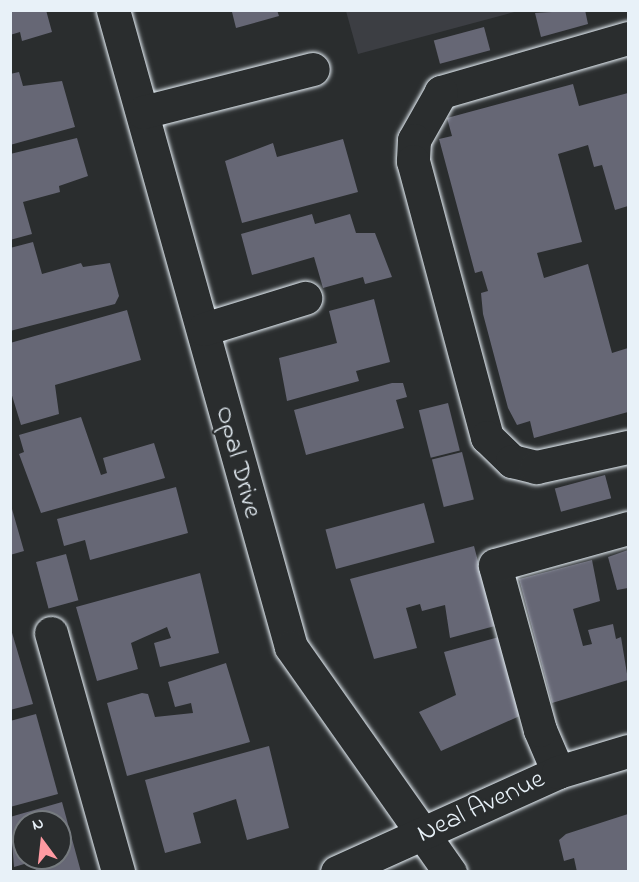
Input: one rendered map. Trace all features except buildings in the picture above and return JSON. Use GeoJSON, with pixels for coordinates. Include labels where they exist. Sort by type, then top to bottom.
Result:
{"type":"FeatureCollection","features":[{"type":"Feature","properties":{"kind":"street","name":"Opal Drive"},"geometry":{"type":"LineString","coordinates":[[113,10],[291,646],[450,872]]}},
{"type":"Feature","properties":{"kind":"street"},"geometry":{"type":"LineString","coordinates":[[628,38],[441,92],[414,140],[413,160],[487,437],[512,461],[536,467],[628,447]]}},
{"type":"Feature","properties":{"kind":"street"},"geometry":{"type":"LineString","coordinates":[[142,112],[313,69]]}},
{"type":"Feature","properties":{"kind":"street"},"geometry":{"type":"LineString","coordinates":[[204,329],[305,298]]}},
{"type":"Feature","properties":{"kind":"street"},"geometry":{"type":"LineString","coordinates":[[558,772],[540,730],[495,565],[628,528]]}},
{"type":"Feature","properties":{"kind":"street"},"geometry":{"type":"LineString","coordinates":[[51,633],[118,872]]}},
{"type":"Feature","properties":{"kind":"street","name":"Neal Avenue"},"geometry":{"type":"LineString","coordinates":[[338,872],[558,772],[628,751]]}},
{"type":"Feature","properties":{"kind":"shaded area"},"geometry":{"type":"Polygon","coordinates":[[[346,10],[518,11],[358,54],[346,10]]]}}]}
